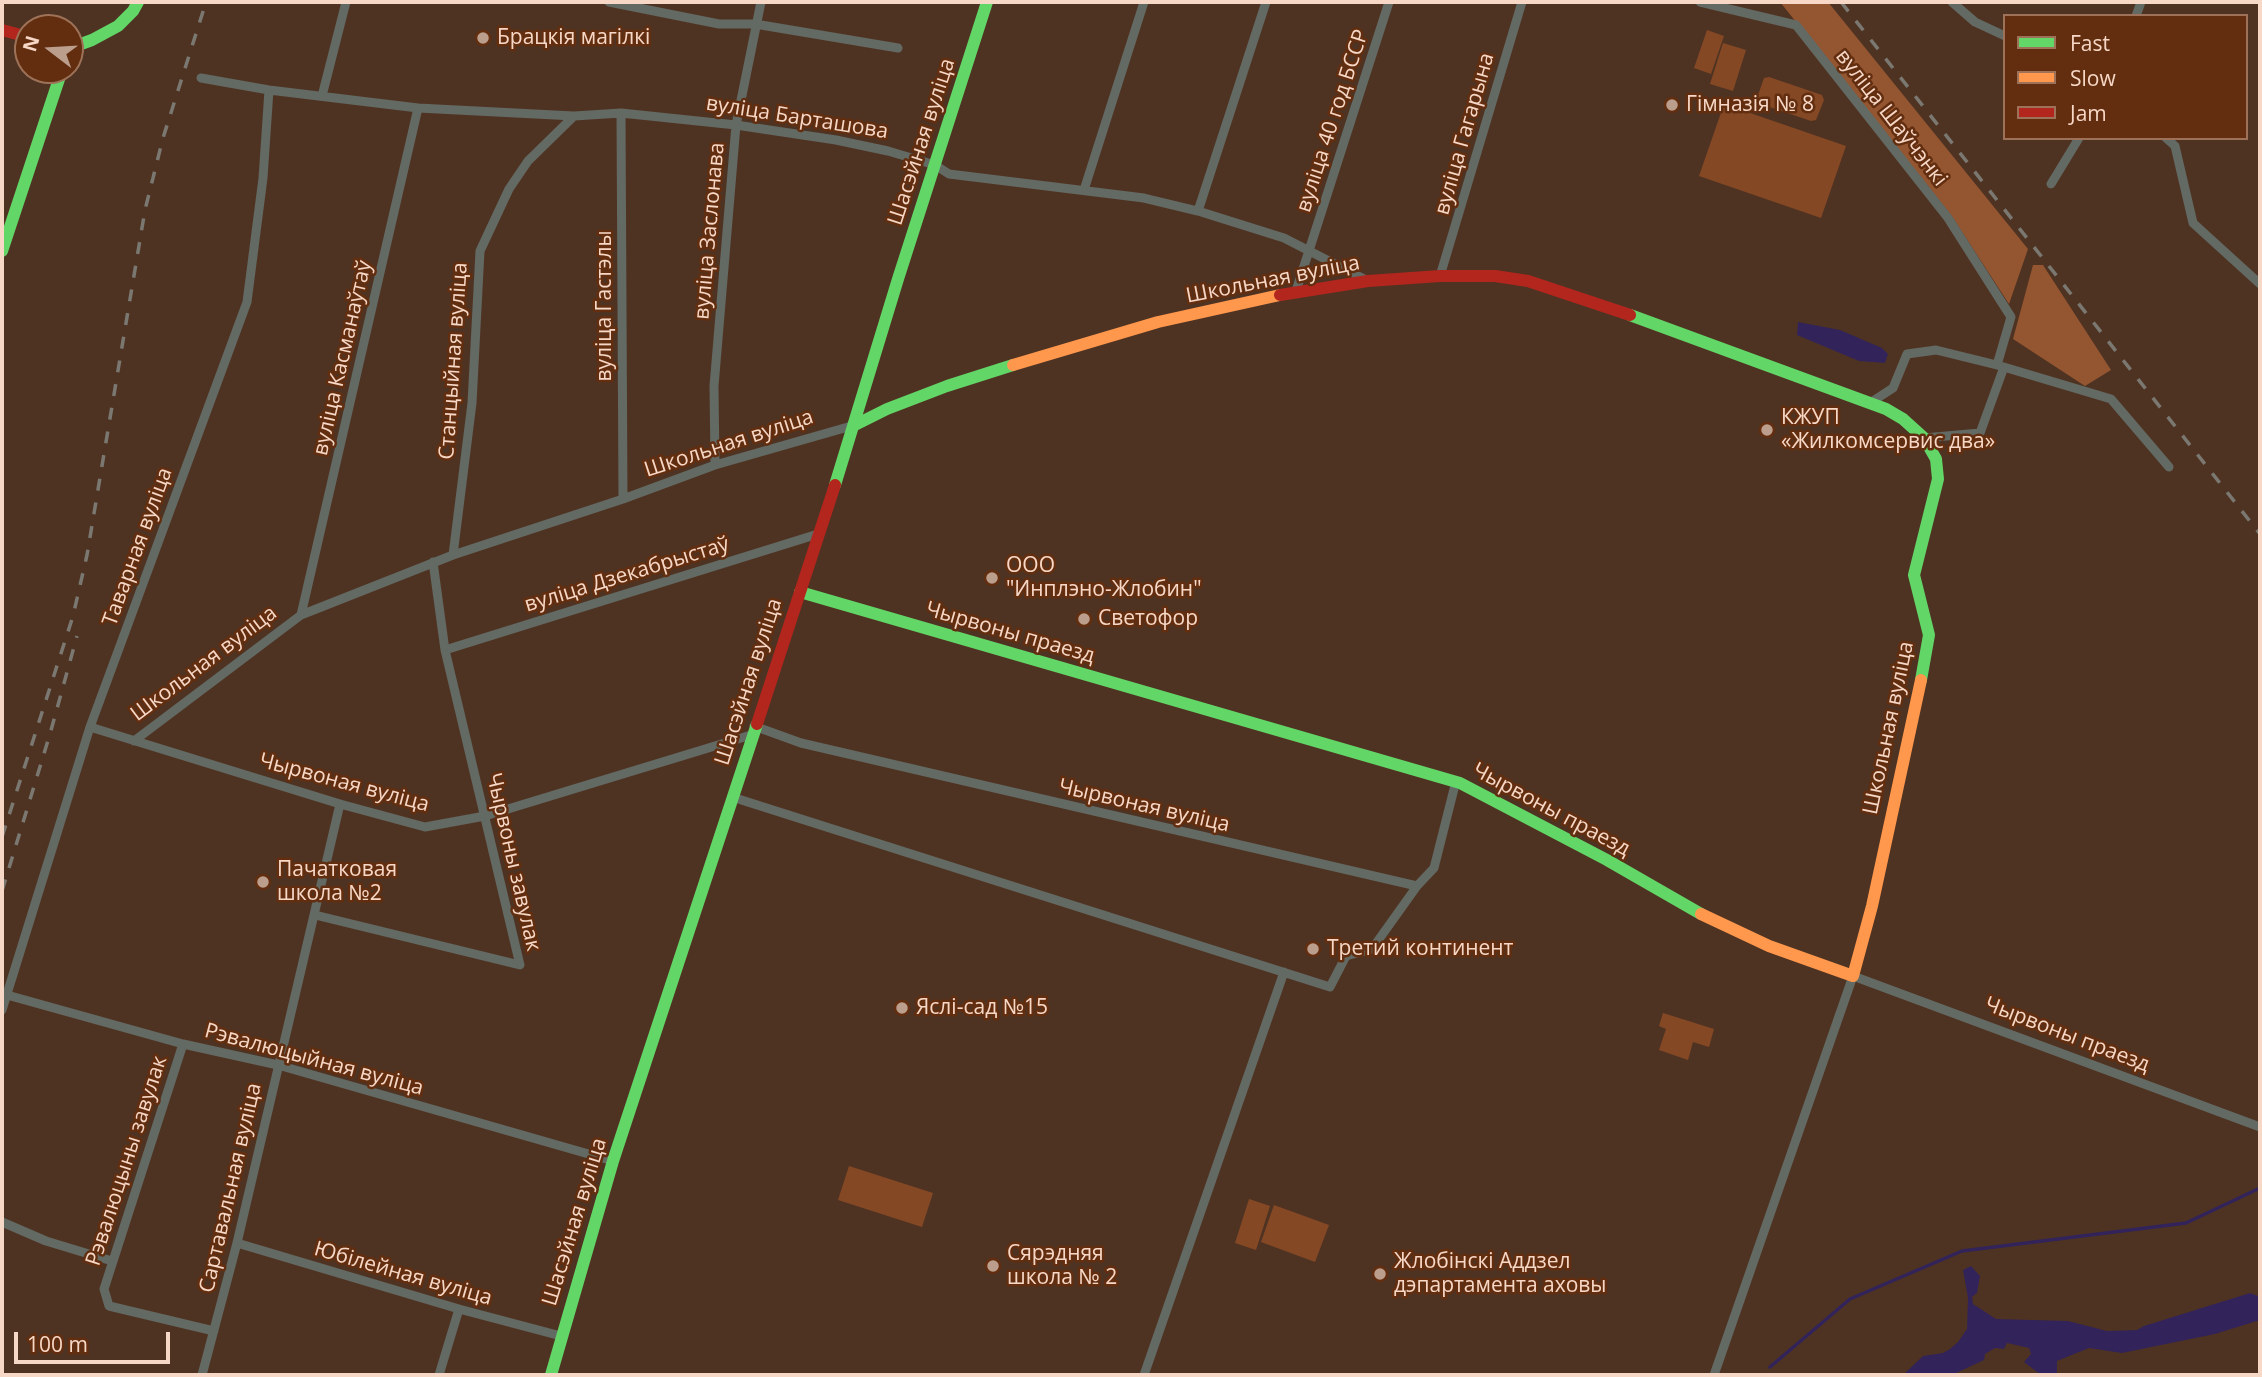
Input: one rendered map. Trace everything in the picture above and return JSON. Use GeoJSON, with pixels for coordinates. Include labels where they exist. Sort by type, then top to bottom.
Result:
{"type":"FeatureCollection","features":[{"type":"Feature","properties":{"kind":"street"},"geometry":{"type":"LineString","coordinates":[[84,42],[118,26],[138,2]]}},
{"type":"Feature","properties":{"kind":"street"},"geometry":{"type":"LineString","coordinates":[[322,96],[346,2]]}},
{"type":"Feature","properties":{"kind":"street"},"geometry":{"type":"LineString","coordinates":[[609,2],[719,24],[755,24],[898,48]]}},
{"type":"Feature","properties":{"kind":"street","name":"вуліца Заслонава"},"geometry":{"type":"LineString","coordinates":[[715,465],[714,386],[736,125],[761,2]]}},
{"type":"Feature","properties":{"kind":"street","name":"Шасэйная вуліца"},"geometry":{"type":"LineString","coordinates":[[551,1375],[612,1161],[855,425],[898,279],[986,2]]}},
{"type":"Feature","properties":{"kind":"street"},"geometry":{"type":"LineString","coordinates":[[1084,190],[1144,2]]}},
{"type":"Feature","properties":{"kind":"street"},"geometry":{"type":"LineString","coordinates":[[1198,211],[1266,2]]}},
{"type":"Feature","properties":{"kind":"street","name":"вуліца 40 год БССР"},"geometry":{"type":"LineString","coordinates":[[1296,291],[1389,2]]}},
{"type":"Feature","properties":{"kind":"street","name":"вуліца Гагарына"},"geometry":{"type":"LineString","coordinates":[[1440,276],[1522,2]]}},
{"type":"Feature","properties":{"kind":"street","name":"вуліца Шаўчэнкі"},"geometry":{"type":"LineString","coordinates":[[1700,2],[1796,25],[1948,218],[2011,317],[2000,366]]}},
{"type":"Feature","properties":{"kind":"street"},"geometry":{"type":"LineString","coordinates":[[1952,2],[1975,22],[2003,35]]}},
{"type":"Feature","properties":{"kind":"street","name":"вуліца Барташова"},"geometry":{"type":"LineString","coordinates":[[201,78],[270,90],[418,108],[573,116],[621,113],[736,125],[875,148],[934,165],[949,174],[969,178],[1144,198],[1198,211],[1284,238],[1368,281]]}},
{"type":"Feature","properties":{"kind":"street"},"geometry":{"type":"LineString","coordinates":[[2,251],[57,84]]}},
{"type":"Feature","properties":{"kind":"street","name":"Таварная вуліца"},"geometry":{"type":"LineString","coordinates":[[2,1010],[90,727],[247,302],[263,178],[270,90]]}},
{"type":"Feature","properties":{"kind":"street","name":"вуліца Касманаўтаў"},"geometry":{"type":"LineString","coordinates":[[301,615],[418,108]]}},
{"type":"Feature","properties":{"kind":"street","name":"вуліца Гастэлы"},"geometry":{"type":"LineString","coordinates":[[621,113],[623,499]]}},
{"type":"Feature","properties":{"kind":"street","name":"Станцыйная вуліца"},"geometry":{"type":"LineString","coordinates":[[453,555],[472,403],[480,251],[503,199],[528,161],[573,116]]}},
{"type":"Feature","properties":{"kind":"street"},"geometry":{"type":"LineString","coordinates":[[2051,184],[2078,140]]}},
{"type":"Feature","properties":{"kind":"street"},"geometry":{"type":"LineString","coordinates":[[2168,140],[2175,146],[2193,223],[2260,284]]}},
{"type":"Feature","properties":{"kind":"street","name":"Школьная вуліца"},"geometry":{"type":"LineString","coordinates":[[134,741],[301,615],[433,562],[623,499],[715,465],[855,425],[887,409],[947,386],[1088,341],[1158,322],[1296,291],[1368,281],[1440,276],[1495,276],[1528,281],[1659,325],[1870,403],[1903,419],[1924,438],[1936,459],[1938,479],[1914,575],[1928,632],[1925,664],[1872,906],[1853,976]]}},
{"type":"Feature","properties":{"kind":"street"},"geometry":{"type":"LineString","coordinates":[[1870,403],[1893,388],[1908,354],[1936,350],[2111,399],[2169,467]]}},
{"type":"Feature","properties":{"kind":"street"},"geometry":{"type":"LineString","coordinates":[[1924,438],[1980,433],[2000,366]]}},
{"type":"Feature","properties":{"kind":"street","name":"вуліца Дзекабрыстаў"},"geometry":{"type":"LineString","coordinates":[[446,650],[818,534]]}},
{"type":"Feature","properties":{"kind":"street","name":"Чырвоны завулак"},"geometry":{"type":"LineString","coordinates":[[315,915],[520,965],[446,650],[433,562]]}},
{"type":"Feature","properties":{"kind":"street","name":"Чырвоны праезд"},"geometry":{"type":"LineString","coordinates":[[800,593],[1455,781],[1607,860],[1711,920],[1769,946],[2260,1127]]}},
{"type":"Feature","properties":{"kind":"street","name":"Чырвоная вуліца"},"geometry":{"type":"LineString","coordinates":[[90,727],[340,804],[425,827],[485,817],[753,731],[1417,886]]}},
{"type":"Feature","properties":{"kind":"street"},"geometry":{"type":"LineString","coordinates":[[732,797],[1330,987],[1346,956],[1372,949],[1417,886],[1434,868],[1455,781]]}},
{"type":"Feature","properties":{"kind":"street","name":"Сартавальная вуліца"},"geometry":{"type":"LineString","coordinates":[[202,1375],[237,1243],[340,804]]}},
{"type":"Feature","properties":{"kind":"street"},"geometry":{"type":"LineString","coordinates":[[1144,1375],[1284,972]]}},
{"type":"Feature","properties":{"kind":"street"},"geometry":{"type":"LineString","coordinates":[[1714,1375],[1853,976]]}},
{"type":"Feature","properties":{"kind":"street","name":"Рэвалюцыйная вуліца"},"geometry":{"type":"LineString","coordinates":[[7,995],[183,1044],[278,1065],[612,1161]]}},
{"type":"Feature","properties":{"kind":"street","name":"Рэвалюцыны завулак"},"geometry":{"type":"LineString","coordinates":[[183,1044],[104,1289],[109,1306],[214,1331]]}},
{"type":"Feature","properties":{"kind":"street"},"geometry":{"type":"LineString","coordinates":[[2,1222],[46,1241],[112,1261]]}},
{"type":"Feature","properties":{"kind":"street","name":"Юбілейная вуліца"},"geometry":{"type":"LineString","coordinates":[[237,1243],[459,1309],[561,1336]]}},
{"type":"Feature","properties":{"kind":"street"},"geometry":{"type":"LineString","coordinates":[[439,1375],[459,1309]]}},
{"type":"Feature","properties":{"kind":"shaded area"},"geometry":{"type":"Polygon","coordinates":[[[1780,2],[1828,2],[2028,249],[2009,304],[1951,215],[1780,2]]]}},
{"type":"Feature","properties":{"kind":"shaded area"},"geometry":{"type":"Polygon","coordinates":[[[1707,30],[1724,36],[1711,74],[1694,68],[1707,30]]]}},
{"type":"Feature","properties":{"kind":"shaded area"},"geometry":{"type":"Polygon","coordinates":[[[1723,43],[1746,50],[1733,91],[1710,84],[1723,43]]]}},
{"type":"Feature","properties":{"kind":"shaded area"},"geometry":{"type":"Polygon","coordinates":[[[1769,77],[1822,95],[1824,100],[1816,120],[1811,121],[1758,103],[1757,98],[1764,78],[1769,77]]]}},
{"type":"Feature","properties":{"kind":"shaded area"},"geometry":{"type":"Polygon","coordinates":[[[1724,104],[1846,146],[1821,218],[1699,176],[1724,104]]]}},
{"type":"Feature","properties":{"kind":"shaded area"},"geometry":{"type":"Polygon","coordinates":[[[2033,265],[2043,265],[2111,370],[2085,386],[2013,339],[2033,265]]]}},
{"type":"Feature","properties":{"kind":"shaded area"},"geometry":{"type":"Polygon","coordinates":[[[1798,322],[1840,330],[1882,348],[1888,354],[1885,363],[1859,361],[1797,335],[1798,322]]]}},
{"type":"Feature","properties":{"kind":"shaded area"},"geometry":{"type":"Polygon","coordinates":[[[1663,1013],[1714,1029],[1709,1047],[1693,1042],[1688,1060],[1659,1050],[1666,1029],[1659,1026],[1663,1013]]]}},
{"type":"Feature","properties":{"kind":"shaded area"},"geometry":{"type":"Polygon","coordinates":[[[849,1166],[933,1193],[922,1227],[838,1200],[849,1166]]]}},
{"type":"Feature","properties":{"kind":"shaded area"},"geometry":{"type":"Polygon","coordinates":[[[1249,1199],[1270,1206],[1256,1250],[1235,1243],[1249,1199]]]}},
{"type":"Feature","properties":{"kind":"shaded area"},"geometry":{"type":"Polygon","coordinates":[[[1274,1205],[1329,1225],[1315,1262],[1261,1242],[1274,1205]]]}},
{"type":"Feature","properties":{"kind":"shaded area"},"geometry":{"type":"Polygon","coordinates":[[[1971,1266],[1980,1276],[1977,1293],[1972,1297],[1973,1304],[1996,1319],[2068,1321],[2107,1331],[2137,1330],[2250,1293],[2258,1296],[2260,1300],[2260,1320],[2215,1334],[2122,1353],[2089,1348],[2057,1361],[2057,1375],[2041,1375],[2024,1362],[2031,1354],[2029,1348],[2007,1343],[2004,1349],[1995,1348],[1985,1354],[1984,1360],[1952,1375],[1903,1375],[1923,1356],[1943,1353],[1950,1349],[1967,1329],[1968,1298],[1963,1270],[1971,1266]]]}},
{"type":"Feature","properties":{"kind":"waterway"},"geometry":{"type":"LineString","coordinates":[[1770,1367],[1850,1299],[1962,1251],[2186,1223],[2260,1188]]}},
{"type":"Feature","properties":{"kind":"railway"},"geometry":{"type":"LineString","coordinates":[[2,837],[73,616],[87,555],[145,210],[163,138],[206,2]]}},
{"type":"Feature","properties":{"kind":"railway"},"geometry":{"type":"LineString","coordinates":[[1841,2],[2260,534]]}},
{"type":"Feature","properties":{"kind":"railway"},"geometry":{"type":"LineString","coordinates":[[2,891],[77,636]]}},
{"type":"Feature","properties":{"kind":"traffic: fast"},"geometry":{"type":"LineString","coordinates":[[84,43],[118,26],[138,2]]}},
{"type":"Feature","properties":{"kind":"traffic: fast"},"geometry":{"type":"LineString","coordinates":[[835,485],[987,2]]}},
{"type":"Feature","properties":{"kind":"traffic: fast"},"geometry":{"type":"LineString","coordinates":[[2,251],[57,84]]}},
{"type":"Feature","properties":{"kind":"traffic: fast"},"geometry":{"type":"LineString","coordinates":[[1630,315],[1886,409],[1903,419],[1924,438],[1936,459],[1938,479],[1914,575],[1929,635],[1921,680]]}},
{"type":"Feature","properties":{"kind":"traffic: fast"},"geometry":{"type":"LineString","coordinates":[[855,425],[887,409],[947,386],[1013,365]]}},
{"type":"Feature","properties":{"kind":"traffic: fast"},"geometry":{"type":"LineString","coordinates":[[800,592],[1460,783],[1607,860],[1701,914]]}},
{"type":"Feature","properties":{"kind":"traffic: fast"},"geometry":{"type":"LineString","coordinates":[[551,1375],[613,1161],[757,724]]}},
{"type":"Feature","properties":{"kind":"traffic: slow"},"geometry":{"type":"LineString","coordinates":[[1013,365],[1158,322],[1280,295]]}},
{"type":"Feature","properties":{"kind":"traffic: slow"},"geometry":{"type":"LineString","coordinates":[[1701,914],[1769,946],[1853,976],[1872,906],[1921,680]]}},
{"type":"Feature","properties":{"kind":"traffic: jam"},"geometry":{"type":"LineString","coordinates":[[2,30],[14,33]]}},
{"type":"Feature","properties":{"kind":"traffic: jam"},"geometry":{"type":"LineString","coordinates":[[1280,295],[1368,281],[1440,276],[1495,276],[1528,281],[1630,315]]}},
{"type":"Feature","properties":{"kind":"traffic: jam"},"geometry":{"type":"LineString","coordinates":[[757,724],[835,485]]}},
{"type":"Feature","properties":{"kind":"place","name":"Брацкія магілкі"},"geometry":{"type":"Point","coordinates":[483,38]}},
{"type":"Feature","properties":{"kind":"place","name":"Гімназія № 8"},"geometry":{"type":"Point","coordinates":[1672,105]}},
{"type":"Feature","properties":{"kind":"place","name":"КЖУП «Жилкомсервис два»"},"geometry":{"type":"Point","coordinates":[1767,430]}},
{"type":"Feature","properties":{"kind":"place","name":"ООО \"Инплэно-Жлобин\""},"geometry":{"type":"Point","coordinates":[992,578]}},
{"type":"Feature","properties":{"kind":"place","name":"Светофор"},"geometry":{"type":"Point","coordinates":[1084,619]}},
{"type":"Feature","properties":{"kind":"place","name":"Пачатковая школа №2"},"geometry":{"type":"Point","coordinates":[263,882]}},
{"type":"Feature","properties":{"kind":"place","name":"Третий континент"},"geometry":{"type":"Point","coordinates":[1313,949]}},
{"type":"Feature","properties":{"kind":"place","name":"Яслі-сад №15"},"geometry":{"type":"Point","coordinates":[902,1008]}},
{"type":"Feature","properties":{"kind":"place","name":"Сярэдняя школа № 2"},"geometry":{"type":"Point","coordinates":[993,1266]}},
{"type":"Feature","properties":{"kind":"place","name":"Жлобінскі Аддзел дэпартамента аховы"},"geometry":{"type":"Point","coordinates":[1380,1274]}}]}
